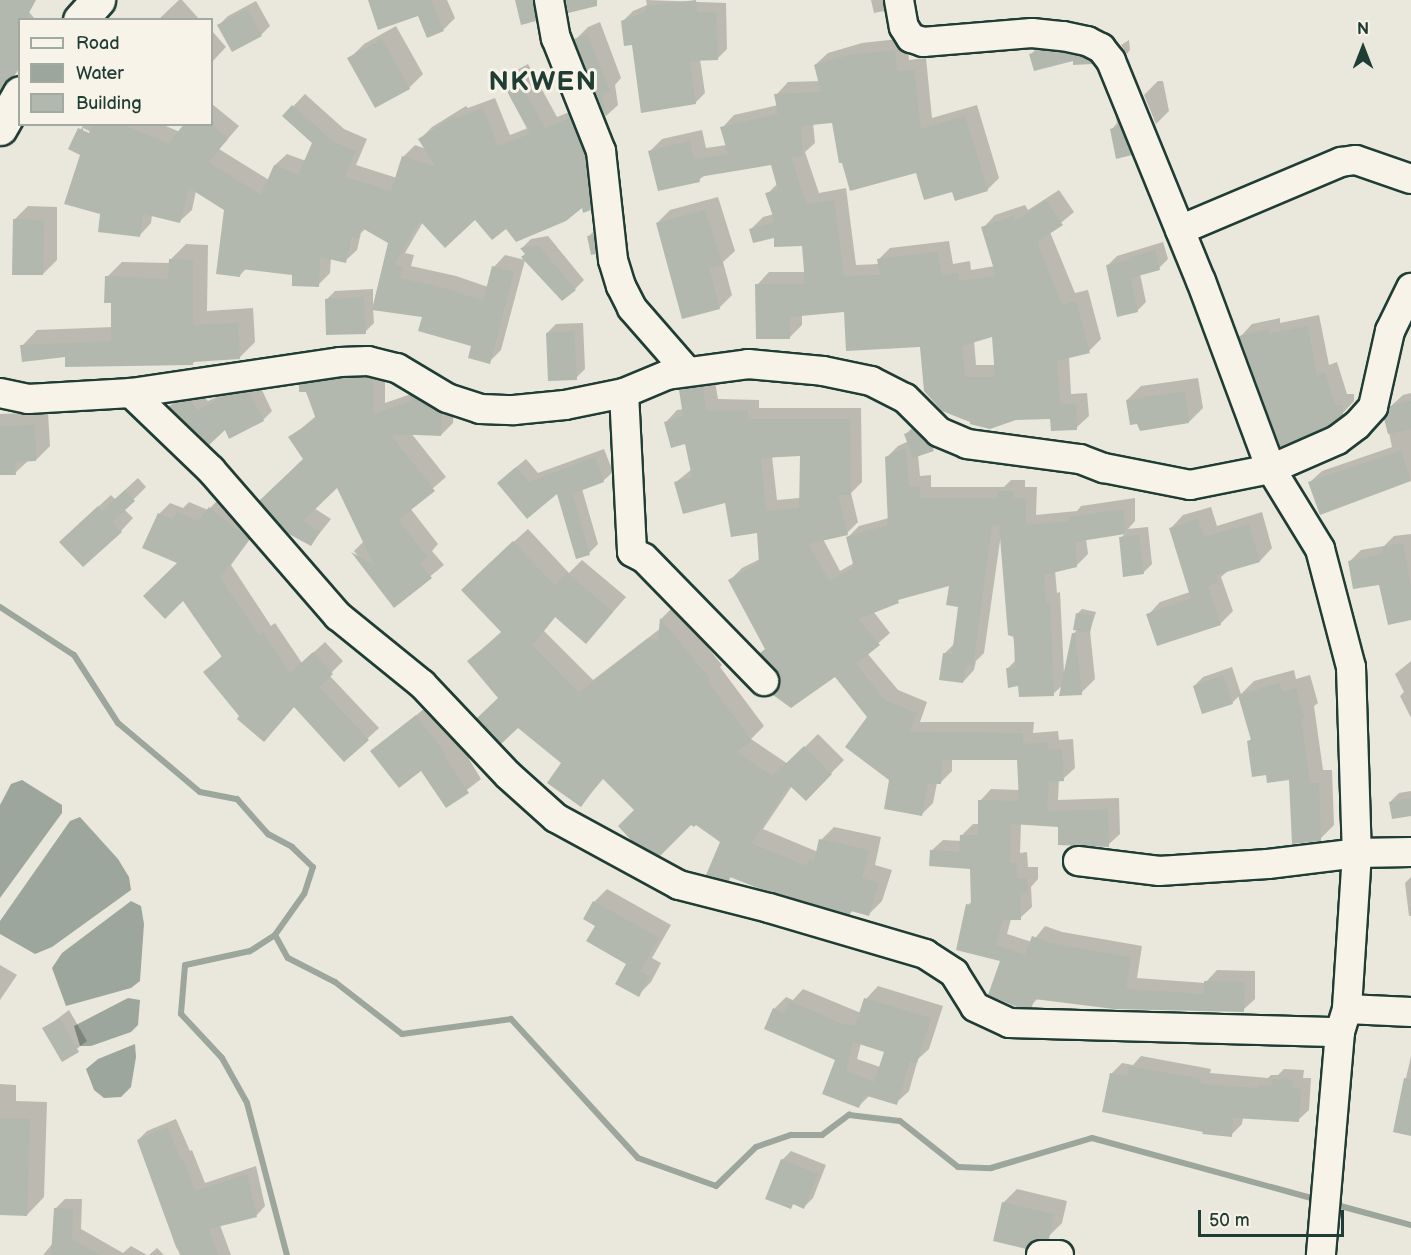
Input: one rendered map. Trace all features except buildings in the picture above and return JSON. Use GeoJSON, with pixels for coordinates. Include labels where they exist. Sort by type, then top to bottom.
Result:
{"type":"FeatureCollection","features":[{"type":"Feature","properties":{"kind":"highway"},"geometry":{"type":"LineString","coordinates":[[82,18],[98,0]]}},
{"type":"Feature","properties":{"kind":"highway"},"geometry":{"type":"LineString","coordinates":[[0,128],[18,96]]}},
{"type":"Feature","properties":{"kind":"street"},"geometry":{"type":"LineString","coordinates":[[549,0],[556,38],[601,151],[613,260],[621,286],[632,308],[687,372]]}},
{"type":"Feature","properties":{"kind":"street"},"geometry":{"type":"LineString","coordinates":[[899,0],[904,27],[911,38],[922,42],[1032,33],[1087,41],[1101,48],[1111,61],[1180,230],[1271,469],[1320,549],[1351,667],[1357,853],[1344,1020],[1321,1255]]}},
{"type":"Feature","properties":{"kind":"street"},"geometry":{"type":"LineString","coordinates":[[1180,230],[1341,162],[1356,160],[1411,179]]}},
{"type":"Feature","properties":{"kind":"street"},"geometry":{"type":"LineString","coordinates":[[0,393],[28,399],[131,393],[340,362],[368,360],[397,368],[447,398],[480,409],[514,410],[565,405],[624,393],[667,375],[748,364],[823,371],[871,381],[905,398],[939,432],[968,444],[1080,459],[1104,468],[1190,485],[1271,469],[1337,440],[1357,425],[1372,407],[1390,330],[1411,288]]}},
{"type":"Feature","properties":{"kind":"street"},"geometry":{"type":"LineString","coordinates":[[131,393],[211,470],[338,616],[422,684],[508,775],[556,818],[679,885],[769,908],[925,954],[954,973],[975,1006],[1009,1023],[1065,1027],[1344,1020],[1411,1012]]}},
{"type":"Feature","properties":{"kind":"street"},"geometry":{"type":"LineString","coordinates":[[624,393],[632,552],[644,558],[764,681]]}},
{"type":"Feature","properties":{"kind":"street"},"geometry":{"type":"LineString","coordinates":[[1078,861],[1159,871],[1268,864],[1357,853],[1411,852]]}},
{"type":"Feature","properties":{"kind":"street"},"geometry":{"type":"LineString","coordinates":[[1041,1255],[1059,1255]]}},
{"type":"Feature","properties":{"kind":"water"},"geometry":{"type":"Polygon","coordinates":[[[22,780],[62,805],[62,813],[0,898],[0,805],[11,784],[22,780]]]}},
{"type":"Feature","properties":{"kind":"water"},"geometry":{"type":"Polygon","coordinates":[[[80,817],[118,859],[129,877],[131,890],[52,947],[35,954],[0,934],[0,921],[70,821],[80,817]]]}},
{"type":"Feature","properties":{"kind":"water"},"geometry":{"type":"Polygon","coordinates":[[[131,901],[141,906],[144,924],[140,981],[131,988],[66,1006],[52,968],[62,953],[131,901]]]}},
{"type":"Feature","properties":{"kind":"water"},"geometry":{"type":"Polygon","coordinates":[[[128,998],[140,1000],[138,1025],[131,1032],[91,1046],[80,1046],[74,1026],[128,998]]]}},
{"type":"Feature","properties":{"kind":"water"},"geometry":{"type":"Polygon","coordinates":[[[135,1044],[136,1057],[131,1087],[121,1097],[104,1098],[94,1090],[86,1069],[98,1059],[135,1044]]]}},
{"type":"Feature","properties":{"kind":"waterway"},"geometry":{"type":"LineString","coordinates":[[0,607],[74,655],[118,723],[200,792],[237,799],[268,834],[292,847],[313,867],[304,894],[275,935],[288,958],[335,982],[402,1034],[511,1019],[638,1158],[716,1186],[756,1147],[791,1135],[822,1135],[849,1115],[900,1121],[958,1167],[991,1168],[1092,1138],[1318,1200]]}},
{"type":"Feature","properties":{"kind":"waterway"},"geometry":{"type":"LineString","coordinates":[[275,935],[250,951],[185,965],[181,1014],[222,1058],[247,1103],[287,1255]]}},
{"type":"Feature","properties":{"kind":"waterway"},"geometry":{"type":"LineString","coordinates":[[1333,1204],[1411,1225]]}},
{"type":"Feature","properties":{"kind":"district","name":"NKWEN"},"geometry":{"type":"Point","coordinates":[543,83]}}]}
